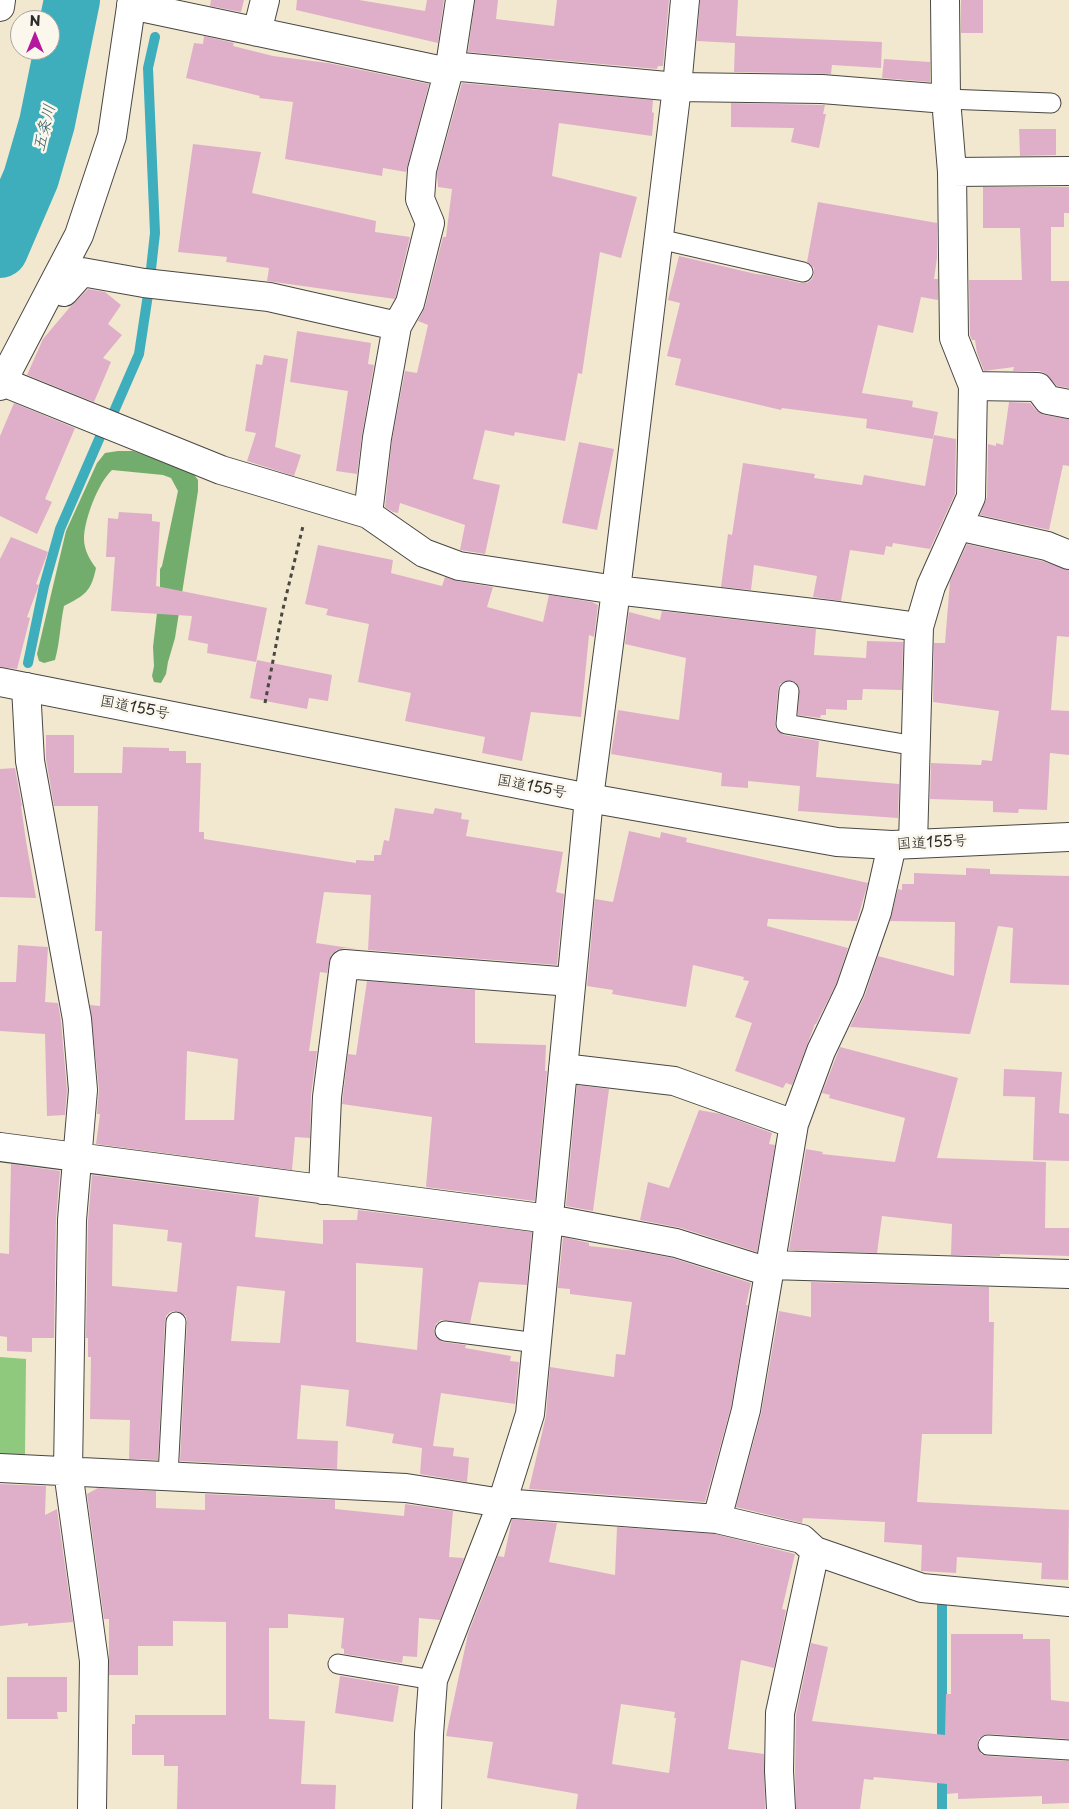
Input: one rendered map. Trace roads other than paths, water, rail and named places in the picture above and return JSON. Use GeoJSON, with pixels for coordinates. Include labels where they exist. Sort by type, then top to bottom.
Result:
{"type":"FeatureCollection","features":[{"type":"Feature","properties":{"kind":"main road"},"geometry":{"type":"LineString","coordinates":[[0,7],[1,0]]}},
{"type":"Feature","properties":{"kind":"main road"},"geometry":{"type":"LineString","coordinates":[[257,32],[264,0]]}},
{"type":"Feature","properties":{"kind":"main road"},"geometry":{"type":"LineString","coordinates":[[368,514],[377,438],[397,326],[410,302],[430,224],[420,198],[422,170],[449,69],[460,0]]}},
{"type":"Feature","properties":{"kind":"main road"},"geometry":{"type":"LineString","coordinates":[[427,1809],[433,1680],[502,1503],[530,1414],[589,798],[677,87],[685,0]]}},
{"type":"Feature","properties":{"kind":"main road"},"geometry":{"type":"LineString","coordinates":[[716,1519],[746,1410],[794,1124],[821,1051],[853,981],[903,845],[916,746],[919,627],[931,586],[971,496],[973,386],[954,338],[952,172],[946,99],[945,0]]}},
{"type":"Feature","properties":{"kind":"main road"},"geometry":{"type":"LineString","coordinates":[[919,627],[616,590],[459,566],[424,553],[368,514],[221,470],[1,384],[79,235],[112,136],[131,3],[257,32],[449,69],[677,87],[822,89],[946,99]]}},
{"type":"Feature","properties":{"kind":"main road"},"geometry":{"type":"LineString","coordinates":[[952,172],[1069,171]]}},
{"type":"Feature","properties":{"kind":"main road"},"geometry":{"type":"LineString","coordinates":[[53,286],[64,292],[82,272],[144,283],[269,297],[397,326]]}},
{"type":"Feature","properties":{"kind":"main road"},"geometry":{"type":"LineString","coordinates":[[973,386],[1038,387],[1048,400],[1069,404]]}},
{"type":"Feature","properties":{"kind":"main road"},"geometry":{"type":"LineString","coordinates":[[958,526],[1046,546],[1069,555]]}},
{"type":"Feature","properties":{"kind":"main road"},"geometry":{"type":"LineString","coordinates":[[13,684],[30,761],[77,1019],[83,1090],[72,1220],[68,1471],[94,1662],[92,1809]]}},
{"type":"Feature","properties":{"kind":"main road","name":"国道155号"},"geometry":{"type":"LineString","coordinates":[[13,684],[589,798],[837,842],[903,845],[1069,837]]}},
{"type":"Feature","properties":{"kind":"main road"},"geometry":{"type":"LineString","coordinates":[[322,1190],[327,1097],[344,964],[571,982]]}},
{"type":"Feature","properties":{"kind":"main road"},"geometry":{"type":"LineString","coordinates":[[563,1068],[674,1080],[794,1124]]}},
{"type":"Feature","properties":{"kind":"main road"},"geometry":{"type":"LineString","coordinates":[[0,1147],[548,1219],[676,1243],[770,1269],[1069,1274]]}},
{"type":"Feature","properties":{"kind":"main road"},"geometry":{"type":"LineString","coordinates":[[0,1468],[406,1488],[502,1503],[716,1519],[802,1539],[815,1551],[922,1588],[1069,1602]]}},
{"type":"Feature","properties":{"kind":"main road"},"geometry":{"type":"LineString","coordinates":[[781,1809],[779,1771],[780,1714],[815,1551]]}},
{"type":"Feature","properties":{"kind":"lane"},"geometry":{"type":"LineString","coordinates":[[946,99],[1051,103]]}},
{"type":"Feature","properties":{"kind":"lane"},"geometry":{"type":"LineString","coordinates":[[658,239],[803,272]]}},
{"type":"Feature","properties":{"kind":"lane"},"geometry":{"type":"LineString","coordinates":[[789,691],[786,724],[916,746]]}},
{"type":"Feature","properties":{"kind":"lane"},"geometry":{"type":"LineString","coordinates":[[168,1476],[176,1322]]}},
{"type":"Feature","properties":{"kind":"lane"},"geometry":{"type":"LineString","coordinates":[[445,1331],[537,1343]]}},
{"type":"Feature","properties":{"kind":"lane"},"geometry":{"type":"LineString","coordinates":[[338,1664],[433,1680]]}},
{"type":"Feature","properties":{"kind":"lane"},"geometry":{"type":"LineString","coordinates":[[988,1745],[1069,1750]]}},
{"type":"Feature","properties":{"kind":"waterway","name":"五条川"},"geometry":{"type":"LineString","coordinates":[[0,250],[31,178],[47,123],[72,0]]}},
{"type":"Feature","properties":{"kind":"waterway"},"geometry":{"type":"LineString","coordinates":[[150,278],[155,233],[148,68],[155,37]]}},
{"type":"Feature","properties":{"kind":"waterway"},"geometry":{"type":"LineString","coordinates":[[112,416],[139,354],[149,288]]}},
{"type":"Feature","properties":{"kind":"waterway"},"geometry":{"type":"LineString","coordinates":[[28,663],[44,586],[60,529],[103,430]]}},
{"type":"Feature","properties":{"kind":"waterway"},"geometry":{"type":"LineString","coordinates":[[942,1602],[942,1749]]}},
{"type":"Feature","properties":{"kind":"waterway"},"geometry":{"type":"LineString","coordinates":[[942,1771],[942,1809]]}}]}
